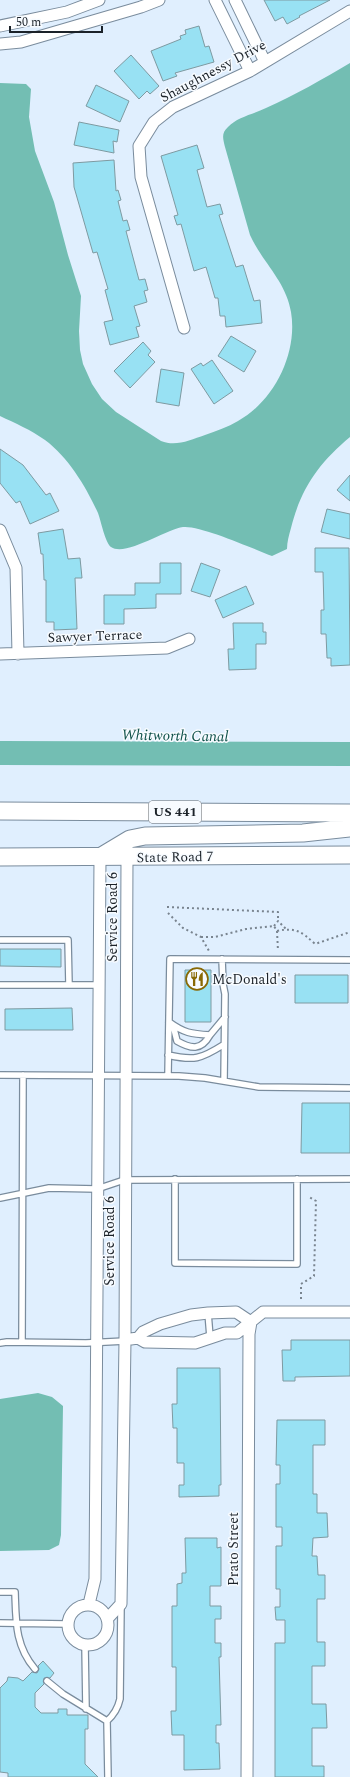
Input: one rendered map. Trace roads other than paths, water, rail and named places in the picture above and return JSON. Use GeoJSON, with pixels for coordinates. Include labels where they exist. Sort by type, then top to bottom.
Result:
{"type":"FeatureCollection","features":[{"type":"Feature","properties":{"kind":"main road","name":"US 441"},"geometry":{"type":"LineString","coordinates":[[0,811],[350,814]]}},
{"type":"Feature","properties":{"kind":"main road"},"geometry":{"type":"LineString","coordinates":[[100,858],[130,839],[145,836],[303,833],[350,828]]}},
{"type":"Feature","properties":{"kind":"main road","name":"State Road 7"},"geometry":{"type":"LineString","coordinates":[[0,857],[127,858],[350,855]]}},
{"type":"Feature","properties":{"kind":"street"},"geometry":{"type":"LineString","coordinates":[[0,26],[67,12],[99,0]]}},
{"type":"Feature","properties":{"kind":"street"},"geometry":{"type":"LineString","coordinates":[[0,44],[22,42],[141,7],[159,0]]}},
{"type":"Feature","properties":{"kind":"street"},"geometry":{"type":"LineString","coordinates":[[215,0],[250,71]]}},
{"type":"Feature","properties":{"kind":"street"},"geometry":{"type":"LineString","coordinates":[[235,0],[265,62]]}},
{"type":"Feature","properties":{"kind":"street","name":"Shaughnessy Drive"},"geometry":{"type":"LineString","coordinates":[[184,328],[141,177],[139,146],[154,122],[173,107],[250,71],[350,11]]}},
{"type":"Feature","properties":{"kind":"street"},"geometry":{"type":"LineString","coordinates":[[0,530],[16,568],[18,654]]}},
{"type":"Feature","properties":{"kind":"street","name":"Sawyer Terrace"},"geometry":{"type":"LineString","coordinates":[[0,654],[167,648],[189,639]]}},
{"type":"Feature","properties":{"kind":"street","name":"Service Road 6"},"geometry":{"type":"LineString","coordinates":[[89,1604],[95,1579],[97,1074],[100,858]]}},
{"type":"Feature","properties":{"kind":"street","name":"Service Road 6"},"geometry":{"type":"LineString","coordinates":[[121,1604],[125,1341],[124,1180],[127,858]]}},
{"type":"Feature","properties":{"kind":"street"},"geometry":{"type":"LineString","coordinates":[[125,1341],[138,1338],[143,1332],[160,1324],[191,1315],[236,1312],[251,1322]]}},
{"type":"Feature","properties":{"kind":"street"},"geometry":{"type":"LineString","coordinates":[[138,1338],[145,1342],[179,1344],[195,1343],[225,1333],[237,1333],[263,1312],[350,1312]]}},
{"type":"Feature","properties":{"kind":"street","name":"Prato Street"},"geometry":{"type":"LineString","coordinates":[[247,1777],[249,1334],[251,1322]]}},
{"type":"Feature","properties":{"kind":"street"},"geometry":{"type":"LineString","coordinates":[[89,1604],[98,1606],[108,1618],[109,1625],[107,1633],[103,1639],[96,1644],[85,1645],[78,1643],[72,1638],[68,1631],[69,1616],[73,1610],[80,1605],[89,1604]]}},
{"type":"Feature","properties":{"kind":"street"},"geometry":{"type":"LineString","coordinates":[[108,1618],[121,1604]]}},
{"type":"Feature","properties":{"kind":"lane"},"geometry":{"type":"LineString","coordinates":[[0,940],[68,940],[69,985]]}},
{"type":"Feature","properties":{"kind":"lane"},"geometry":{"type":"LineString","coordinates":[[168,1075],[171,1023],[170,959],[350,960]]}},
{"type":"Feature","properties":{"kind":"lane"},"geometry":{"type":"LineString","coordinates":[[222,959],[225,1017],[224,1081]]}},
{"type":"Feature","properties":{"kind":"lane"},"geometry":{"type":"LineString","coordinates":[[0,985],[98,985]]}},
{"type":"Feature","properties":{"kind":"lane"},"geometry":{"type":"LineString","coordinates":[[171,1023],[177,1041],[189,1047],[199,1046],[206,1040],[225,1017]]}},
{"type":"Feature","properties":{"kind":"lane"},"geometry":{"type":"LineString","coordinates":[[171,1023],[180,1030],[192,1034],[210,1035]]}},
{"type":"Feature","properties":{"kind":"lane"},"geometry":{"type":"LineString","coordinates":[[168,1055],[184,1058],[198,1058],[211,1053],[224,1045]]}},
{"type":"Feature","properties":{"kind":"lane"},"geometry":{"type":"LineString","coordinates":[[0,1075],[168,1075],[204,1078],[259,1087],[350,1088]]}},
{"type":"Feature","properties":{"kind":"lane"},"geometry":{"type":"LineString","coordinates":[[22,1342],[23,1075]]}},
{"type":"Feature","properties":{"kind":"lane"},"geometry":{"type":"LineString","coordinates":[[175,1179],[175,1263],[297,1264],[297,1179]]}},
{"type":"Feature","properties":{"kind":"lane"},"geometry":{"type":"LineString","coordinates":[[0,1198],[49,1188],[97,1189],[124,1180],[350,1179]]}},
{"type":"Feature","properties":{"kind":"lane"},"geometry":{"type":"LineString","coordinates":[[208,1313],[210,1337]]}},
{"type":"Feature","properties":{"kind":"lane"},"geometry":{"type":"LineString","coordinates":[[0,1343],[125,1341]]}},
{"type":"Feature","properties":{"kind":"lane"},"geometry":{"type":"LineString","coordinates":[[0,1592],[15,1592],[16,1623],[20,1645],[35,1669]]}},
{"type":"Feature","properties":{"kind":"lane"},"geometry":{"type":"LineString","coordinates":[[107,1721],[114,1715],[120,1698],[121,1604]]}},
{"type":"Feature","properties":{"kind":"lane"},"geometry":{"type":"LineString","coordinates":[[0,1623],[68,1624]]}},
{"type":"Feature","properties":{"kind":"lane"},"geometry":{"type":"LineString","coordinates":[[85,1645],[86,1709]]}},
{"type":"Feature","properties":{"kind":"lane"},"geometry":{"type":"LineString","coordinates":[[47,1681],[86,1709],[107,1721]]}},
{"type":"Feature","properties":{"kind":"lane"},"geometry":{"type":"LineString","coordinates":[[107,1721],[108,1777]]}},
{"type":"Feature","properties":{"kind":"place","name":"McDonald's"},"geometry":{"type":"Point","coordinates":[197,979]}},
{"type":"Feature","properties":{"kind":"water label","name":"Whitworth Canal"},"geometry":{"type":"Point","coordinates":[175,736]}}]}
